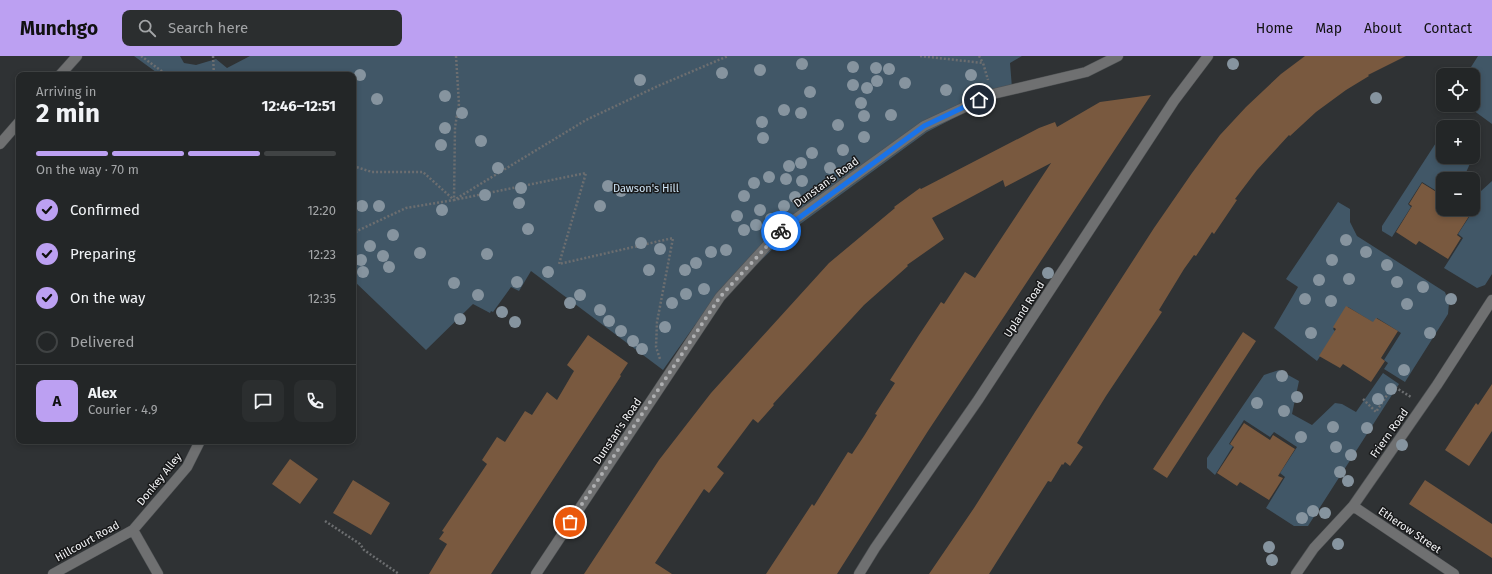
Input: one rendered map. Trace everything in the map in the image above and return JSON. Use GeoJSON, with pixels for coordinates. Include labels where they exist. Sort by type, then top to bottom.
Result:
{"type":"FeatureCollection","features":[{"type":"Feature","properties":{"kind":"street"},"geometry":{"type":"LineString","coordinates":[[63,72],[77,56]]}},
{"type":"Feature","properties":{"kind":"street","name":"Dunstan's Road"},"geometry":{"type":"LineString","coordinates":[[536,574],[720,297],[783,228],[924,126],[993,94],[1086,72],[1118,56]]}},
{"type":"Feature","properties":{"kind":"street","name":"Upland Road"},"geometry":{"type":"LineString","coordinates":[[859,574],[875,548],[978,400],[1174,101],[1208,56]]}},
{"type":"Feature","properties":{"kind":"street"},"geometry":{"type":"LineString","coordinates":[[0,144],[16,125]]}},
{"type":"Feature","properties":{"kind":"street","name":"Friern Road"},"geometry":{"type":"LineString","coordinates":[[1296,574],[1314,548],[1353,506],[1423,405],[1492,300]]}},
{"type":"Feature","properties":{"kind":"street","name":"Donkey Alley"},"geometry":{"type":"LineString","coordinates":[[132,530],[187,467],[198,444]]}},
{"type":"Feature","properties":{"kind":"street","name":"Etherow Street"},"geometry":{"type":"LineString","coordinates":[[1353,506],[1454,574]]}},
{"type":"Feature","properties":{"kind":"street"},"geometry":{"type":"LineString","coordinates":[[132,530],[158,574]]}},
{"type":"Feature","properties":{"kind":"street","name":"Hillcourt Road"},"geometry":{"type":"LineString","coordinates":[[53,574],[132,530]]}},
{"type":"Feature","properties":{"kind":"path"},"geometry":{"type":"LineString","coordinates":[[141,56],[163,72]]}},
{"type":"Feature","properties":{"kind":"path"},"geometry":{"type":"LineString","coordinates":[[213,56],[214,72]]}},
{"type":"Feature","properties":{"kind":"path"},"geometry":{"type":"LineString","coordinates":[[454,200],[455,127],[459,104],[456,56]]}},
{"type":"Feature","properties":{"kind":"path"},"geometry":{"type":"LineString","coordinates":[[454,200],[586,120],[658,86],[728,56]]}},
{"type":"Feature","properties":{"kind":"path"},"geometry":{"type":"LineString","coordinates":[[920,56],[983,63]]}},
{"type":"Feature","properties":{"kind":"path"},"geometry":{"type":"LineString","coordinates":[[979,56],[983,63],[993,94]]}},
{"type":"Feature","properties":{"kind":"path"},"geometry":{"type":"LineString","coordinates":[[356,167],[372,172],[423,172],[454,200]]}},
{"type":"Feature","properties":{"kind":"path"},"geometry":{"type":"LineString","coordinates":[[356,232],[406,208],[586,174],[559,264],[673,238],[658,322],[656,347],[667,377]]}},
{"type":"Feature","properties":{"kind":"path"},"geometry":{"type":"LineString","coordinates":[[1363,399],[1376,412],[1393,386],[1423,405]]}},
{"type":"Feature","properties":{"kind":"path"},"geometry":{"type":"LineString","coordinates":[[325,521],[360,544],[364,550],[399,574]]}},
{"type":"Feature","properties":{"kind":"green space","name":"Dawson's Hill"},"geometry":{"type":"Polygon","coordinates":[[[134,56],[180,56],[184,63],[196,65],[216,59],[227,68],[250,56],[1022,56],[1010,63],[1012,88],[927,132],[792,230],[695,325],[663,370],[531,271],[519,291],[511,287],[493,312],[491,311],[490,313],[473,304],[426,350],[356,283],[356,72],[156,72],[134,56]]]}},
{"type":"Feature","properties":{"kind":"green space"},"geometry":{"type":"Polygon","coordinates":[[[1478,56],[1492,56],[1492,124],[1476,112],[1480,112],[1480,68],[1470,68],[1478,56]]]}},
{"type":"Feature","properties":{"kind":"green space"},"geometry":{"type":"Polygon","coordinates":[[[1436,143],[1436,164],[1470,164],[1466,172],[1436,172],[1436,191],[1422,182],[1408,204],[1411,207],[1392,237],[1382,231],[1382,226],[1436,143]]]}},
{"type":"Feature","properties":{"kind":"green space"},"geometry":{"type":"Polygon","coordinates":[[[1492,181],[1492,274],[1485,285],[1477,288],[1444,268],[1463,238],[1458,234],[1470,216],[1480,216],[1480,192],[1492,181]]]}},
{"type":"Feature","properties":{"kind":"green space"},"geometry":{"type":"Polygon","coordinates":[[[1338,202],[1350,209],[1350,222],[1357,236],[1445,292],[1449,303],[1448,314],[1405,382],[1384,369],[1388,363],[1384,360],[1401,333],[1377,318],[1374,323],[1348,307],[1333,329],[1336,332],[1317,361],[1274,328],[1298,287],[1286,279],[1338,202]]]}},
{"type":"Feature","properties":{"kind":"green space"},"geometry":{"type":"Polygon","coordinates":[[[1279,370],[1299,381],[1292,414],[1312,425],[1335,403],[1342,404],[1356,412],[1383,373],[1399,384],[1308,526],[1294,526],[1266,508],[1285,477],[1280,473],[1297,447],[1274,432],[1270,437],[1244,420],[1229,444],[1233,446],[1215,475],[1207,468],[1207,458],[1264,375],[1279,370]]]}},
{"type":"Feature","properties":{"kind":"building"},"geometry":{"type":"Polygon","coordinates":[[[1305,56],[1406,56],[1368,75],[1369,76],[1346,90],[1316,112],[1290,136],[1289,135],[1257,170],[1235,199],[1237,200],[1214,234],[1212,232],[1196,256],[1194,255],[1184,269],[1159,310],[1162,312],[1106,396],[1077,443],[1083,447],[1070,466],[1065,462],[1063,465],[1062,464],[1051,482],[1048,481],[989,574],[929,574],[974,508],[1154,228],[1192,173],[1220,135],[1246,107],[1281,74],[1305,56]]]}},
{"type":"Feature","properties":{"kind":"building"},"geometry":{"type":"Polygon","coordinates":[[[1151,95],[928,431],[837,574],[766,574],[812,504],[814,506],[848,452],[852,454],[864,436],[877,415],[875,414],[895,383],[890,380],[941,302],[944,304],[965,272],[975,278],[1051,163],[1005,187],[1003,180],[932,218],[944,239],[907,265],[908,266],[864,305],[773,404],[774,405],[758,423],[753,419],[717,467],[724,473],[709,493],[704,489],[655,563],[672,574],[584,574],[659,460],[711,393],[829,263],[895,208],[894,207],[920,188],[921,189],[1039,128],[1055,122],[1057,127],[1100,102],[1151,95]]]}},
{"type":"Feature","properties":{"kind":"building"},"geometry":{"type":"Polygon","coordinates":[[[1422,183],[1436,192],[1436,216],[1469,216],[1457,235],[1461,238],[1448,259],[1419,241],[1416,245],[1396,232],[1412,206],[1409,204],[1422,183]]]}},
{"type":"Feature","properties":{"kind":"building"},"geometry":{"type":"Polygon","coordinates":[[[1346,306],[1373,322],[1376,318],[1398,331],[1381,358],[1385,361],[1371,382],[1343,364],[1340,368],[1319,356],[1336,329],[1333,327],[1346,306]]]}},
{"type":"Feature","properties":{"kind":"building"},"geometry":{"type":"Polygon","coordinates":[[[1243,332],[1256,341],[1167,478],[1153,469],[1243,332]]]}},
{"type":"Feature","properties":{"kind":"building"},"geometry":{"type":"Polygon","coordinates":[[[588,335],[628,363],[620,375],[621,376],[491,574],[429,574],[447,544],[439,539],[444,532],[442,531],[487,464],[482,460],[497,437],[505,442],[525,411],[532,415],[547,392],[557,400],[574,371],[567,365],[588,335]]]}},
{"type":"Feature","properties":{"kind":"building"},"geometry":{"type":"Polygon","coordinates":[[[1492,384],[1492,431],[1469,466],[1445,450],[1476,403],[1478,405],[1492,384]]]}},
{"type":"Feature","properties":{"kind":"building"},"geometry":{"type":"Polygon","coordinates":[[[1244,423],[1270,440],[1273,435],[1295,449],[1278,476],[1283,478],[1269,500],[1240,482],[1237,486],[1217,473],[1234,447],[1230,444],[1244,423]]]}},
{"type":"Feature","properties":{"kind":"building"},"geometry":{"type":"Polygon","coordinates":[[[290,459],[318,479],[300,504],[272,484],[290,459]]]}},
{"type":"Feature","properties":{"kind":"building"},"geometry":{"type":"Polygon","coordinates":[[[353,480],[390,503],[371,535],[333,513],[353,480]]]}},
{"type":"Feature","properties":{"kind":"building"},"geometry":{"type":"Polygon","coordinates":[[[1425,480],[1492,524],[1492,558],[1409,504],[1425,480]]]}},
{"type":"Feature","properties":{"kind":"way so far"},"geometry":{"type":"LineString","coordinates":[[570,522],[720,297],[781,231]]}},
{"type":"Feature","properties":{"kind":"route"},"geometry":{"type":"LineString","coordinates":[[781,231],[783,228],[924,126],[979,100]]}}]}
